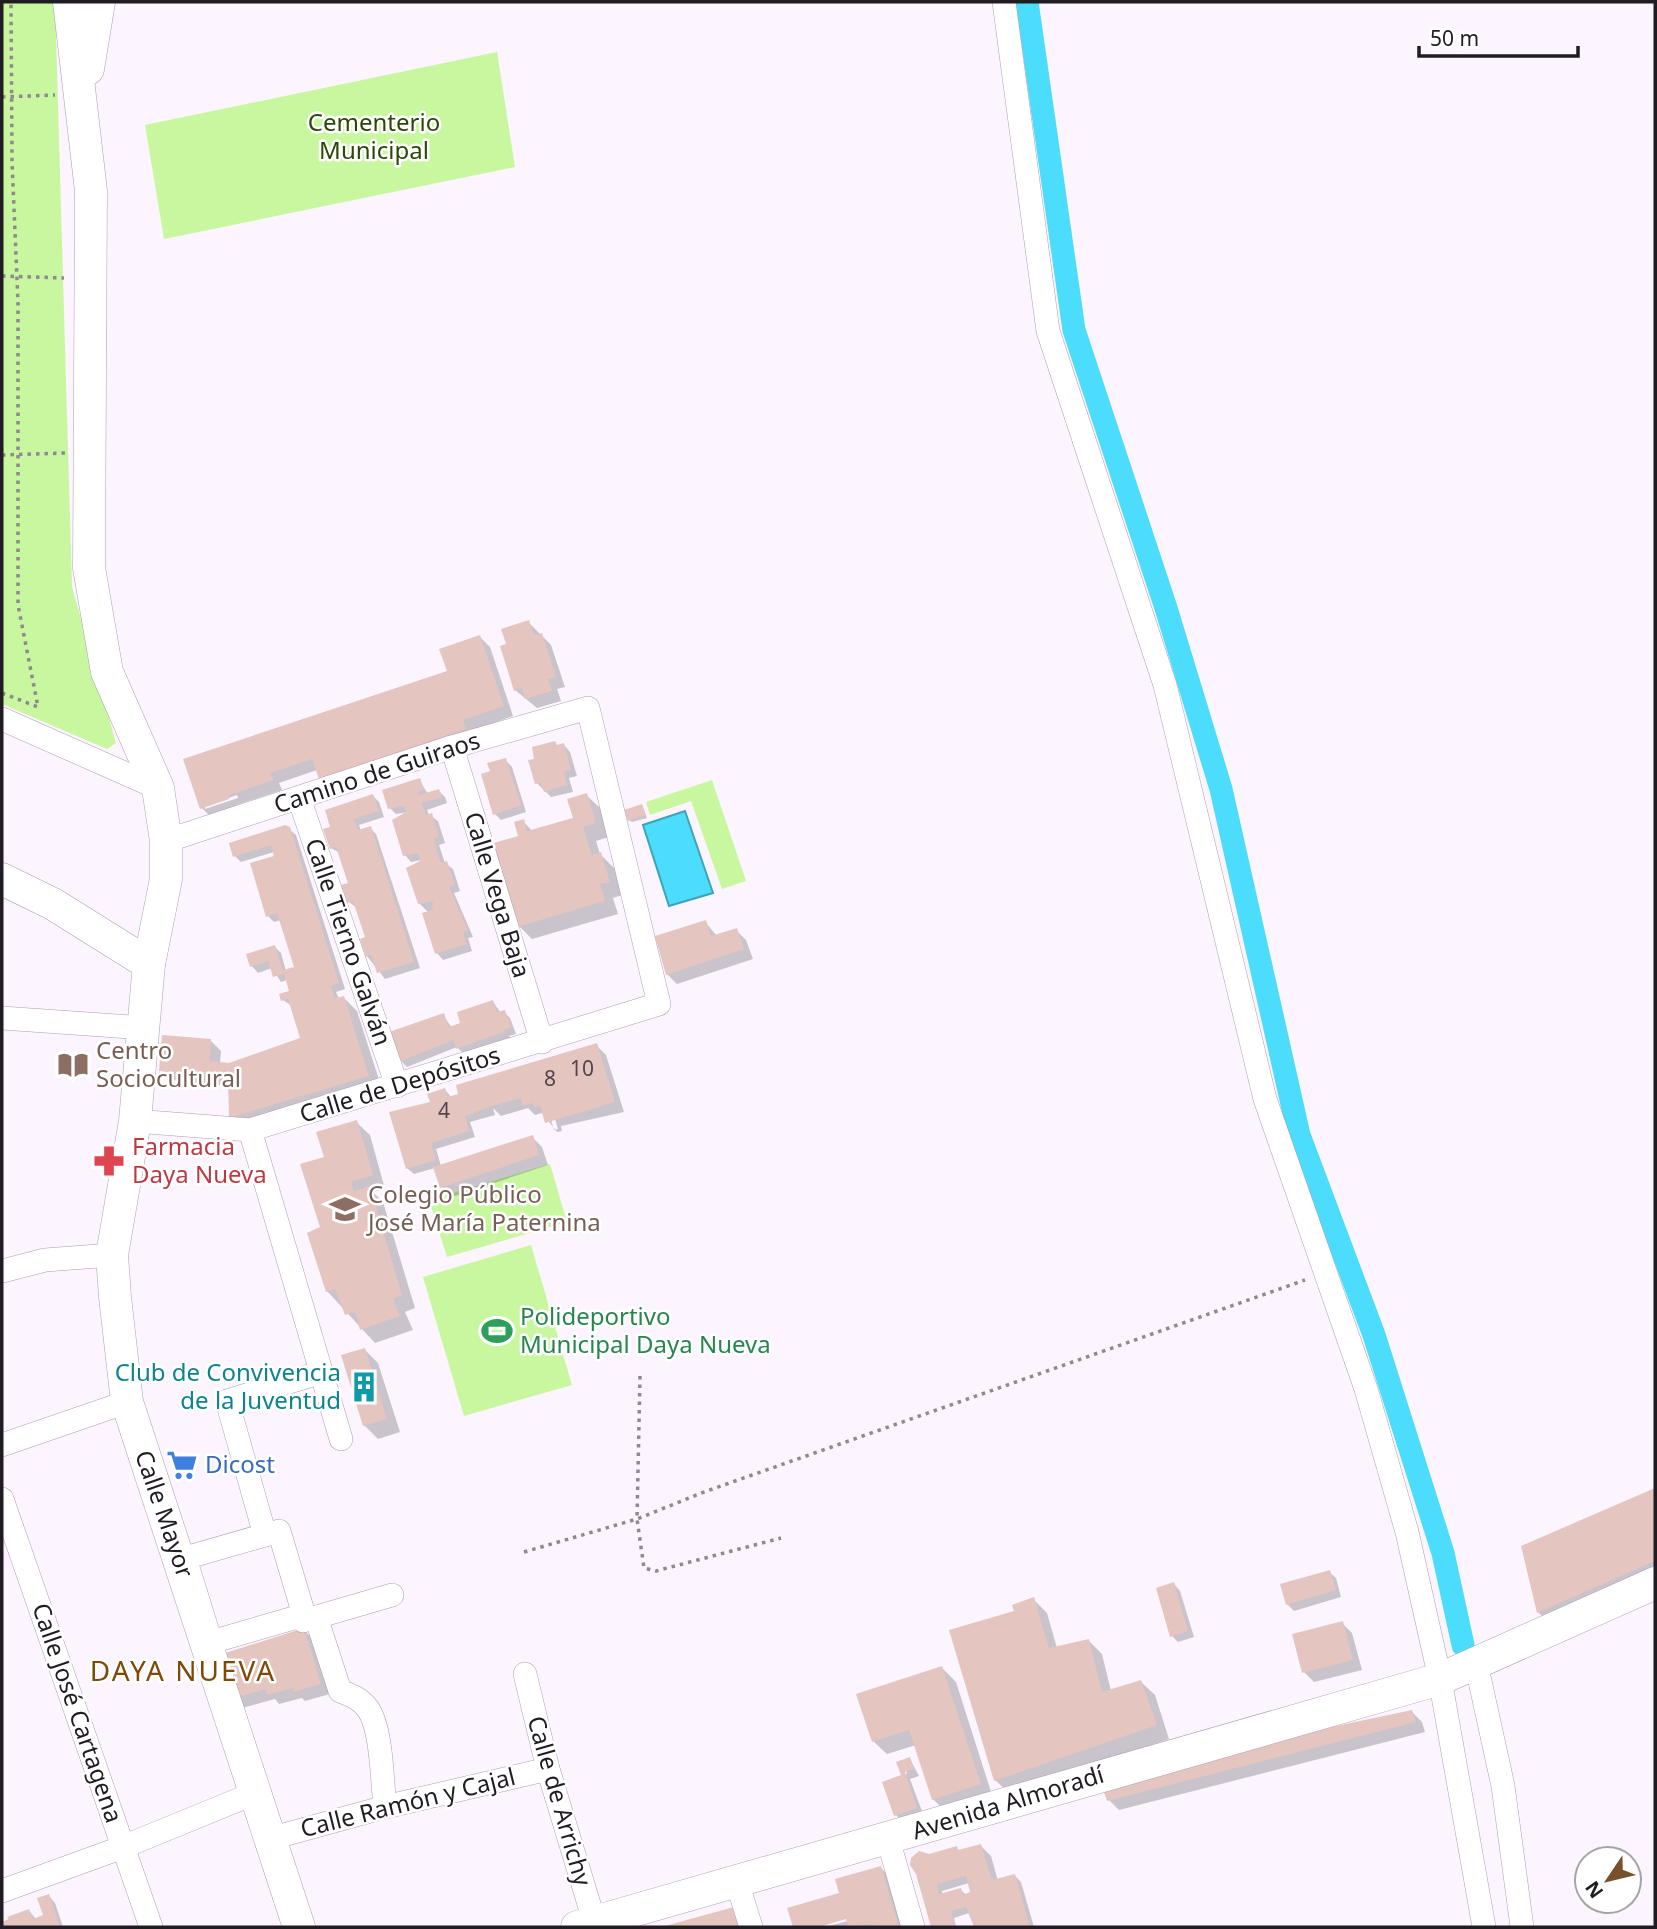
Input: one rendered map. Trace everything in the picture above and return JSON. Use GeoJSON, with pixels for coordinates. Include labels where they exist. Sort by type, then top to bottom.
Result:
{"type":"FeatureCollection","features":[{"type":"Feature","properties":{"kind":"street"},"geometry":{"type":"LineString","coordinates":[[69,2],[73,98]]}},
{"type":"Feature","properties":{"kind":"street"},"geometry":{"type":"LineString","coordinates":[[73,98],[99,2]]}},
{"type":"Feature","properties":{"kind":"street"},"geometry":{"type":"LineString","coordinates":[[1004,2],[1048,331],[1166,685],[1265,1098],[1366,1389],[1404,1519],[1440,1679],[1484,1927]]}},
{"type":"Feature","properties":{"kind":"street","name":"Calle Mayor"},"geometry":{"type":"LineString","coordinates":[[73,98],[91,191],[89,568],[107,672],[158,788],[166,841],[166,879],[149,964],[135,1121],[112,1255],[127,1402],[299,1927]]}},
{"type":"Feature","properties":{"kind":"street","name":"Camino de Guiraos"},"geometry":{"type":"LineString","coordinates":[[166,841],[452,747],[588,708],[659,1004]]}},
{"type":"Feature","properties":{"kind":"street"},"geometry":{"type":"LineString","coordinates":[[2,719],[158,788]]}},
{"type":"Feature","properties":{"kind":"street","name":"Calle Vega Baja"},"geometry":{"type":"LineString","coordinates":[[452,747],[542,1042]]}},
{"type":"Feature","properties":{"kind":"street","name":"Calle Tierno Galván"},"geometry":{"type":"LineString","coordinates":[[299,798],[397,1086]]}},
{"type":"Feature","properties":{"kind":"street"},"geometry":{"type":"LineString","coordinates":[[2,879],[53,904],[149,964]]}},
{"type":"Feature","properties":{"kind":"street","name":"Calle de Depósitos"},"geometry":{"type":"LineString","coordinates":[[135,1121],[250,1130],[659,1004]]}},
{"type":"Feature","properties":{"kind":"street"},"geometry":{"type":"LineString","coordinates":[[2,1018],[145,1028]]}},
{"type":"Feature","properties":{"kind":"street"},"geometry":{"type":"LineString","coordinates":[[250,1130],[341,1439]]}},
{"type":"Feature","properties":{"kind":"street"},"geometry":{"type":"LineString","coordinates":[[2,1271],[45,1260],[112,1255]]}},
{"type":"Feature","properties":{"kind":"street"},"geometry":{"type":"LineString","coordinates":[[265,1535],[227,1401],[322,1372]]}},
{"type":"Feature","properties":{"kind":"street"},"geometry":{"type":"LineString","coordinates":[[2,1445],[127,1402]]}},
{"type":"Feature","properties":{"kind":"street","name":"Calle José Cartagena"},"geometry":{"type":"LineString","coordinates":[[2,1499],[151,1927]]}},
{"type":"Feature","properties":{"kind":"street"},"geometry":{"type":"LineString","coordinates":[[279,1531],[304,1615],[211,1642],[186,1558],[265,1535],[279,1531]]}},
{"type":"Feature","properties":{"kind":"street","name":"Avenida Almoradí"},"geometry":{"type":"LineString","coordinates":[[589,1926],[1440,1679],[1655,1583]]}},
{"type":"Feature","properties":{"kind":"street"},"geometry":{"type":"LineString","coordinates":[[210,1649],[393,1595]]}},
{"type":"Feature","properties":{"kind":"street"},"geometry":{"type":"LineString","coordinates":[[316,1618],[340,1691],[357,1698],[368,1709],[372,1719],[385,1807]]}},
{"type":"Feature","properties":{"kind":"street"},"geometry":{"type":"LineString","coordinates":[[1476,1663],[1503,1786],[1522,1927]]}},
{"type":"Feature","properties":{"kind":"street","name":"Calle de Arrichy"},"geometry":{"type":"LineString","coordinates":[[525,1674],[589,1926]]}},
{"type":"Feature","properties":{"kind":"street","name":"Calle Ramón y Cajal"},"geometry":{"type":"LineString","coordinates":[[269,1839],[385,1807],[548,1769]]}},
{"type":"Feature","properties":{"kind":"street"},"geometry":{"type":"LineString","coordinates":[[2,1891],[123,1847],[255,1793]]}},
{"type":"Feature","properties":{"kind":"street"},"geometry":{"type":"LineString","coordinates":[[888,1839],[913,1927]]}},
{"type":"Feature","properties":{"kind":"street"},"geometry":{"type":"LineString","coordinates":[[737,1882],[751,1927]]}},
{"type":"Feature","properties":{"kind":"path"},"geometry":{"type":"LineString","coordinates":[[2,693],[38,707],[18,605],[17,276],[11,2]]}},
{"type":"Feature","properties":{"kind":"path"},"geometry":{"type":"LineString","coordinates":[[2,97],[73,98]]}},
{"type":"Feature","properties":{"kind":"path"},"geometry":{"type":"LineString","coordinates":[[2,276],[69,279]]}},
{"type":"Feature","properties":{"kind":"path"},"geometry":{"type":"LineString","coordinates":[[524,1552],[637,1519],[704,1492],[1326,1272]]}},
{"type":"Feature","properties":{"kind":"path"},"geometry":{"type":"LineString","coordinates":[[640,1376],[637,1519],[641,1560],[649,1571],[781,1538]]}},
{"type":"Feature","properties":{"kind":"green space"},"geometry":{"type":"Polygon","coordinates":[[[2,2],[55,2],[72,587],[116,743],[107,749],[2,704],[2,2]]]}},
{"type":"Feature","properties":{"kind":"green space","name":"Cementerio Municipal"},"geometry":{"type":"Polygon","coordinates":[[[497,52],[515,167],[164,239],[145,125],[497,52]]]}},
{"type":"Feature","properties":{"kind":"green space"},"geometry":{"type":"Polygon","coordinates":[[[712,780],[746,881],[722,889],[691,801],[650,815],[646,802],[712,780]]]}},
{"type":"Feature","properties":{"kind":"green space"},"geometry":{"type":"Polygon","coordinates":[[[550,1164],[567,1222],[447,1257],[429,1200],[550,1164]]]}},
{"type":"Feature","properties":{"kind":"green space","name":"Polideportivo Municipal Daya Nueva"},"geometry":{"type":"Polygon","coordinates":[[[531,1245],[572,1385],[464,1416],[423,1277],[531,1245]]]}},
{"type":"Feature","properties":{"kind":"water"},"geometry":{"type":"Polygon","coordinates":[[[685,811],[713,893],[669,906],[643,825],[685,811]]]}},
{"type":"Feature","properties":{"kind":"building"},"geometry":{"type":"Polygon","coordinates":[[[529,620],[534,635],[542,633],[556,677],[548,679],[552,691],[525,699],[522,688],[514,691],[500,646],[506,644],[501,629],[529,620]]]}},
{"type":"Feature","properties":{"kind":"building"},"geometry":{"type":"Polygon","coordinates":[[[480,635],[504,706],[463,720],[466,729],[319,779],[312,759],[270,773],[273,780],[200,809],[183,759],[447,671],[439,649],[480,635]]]}},
{"type":"Feature","properties":{"kind":"building"},"geometry":{"type":"Polygon","coordinates":[[[555,741],[557,745],[564,743],[571,770],[564,772],[567,785],[544,792],[541,783],[535,784],[528,760],[534,759],[532,747],[555,741]]]}},
{"type":"Feature","properties":{"kind":"building"},"geometry":{"type":"Polygon","coordinates":[[[506,758],[521,805],[493,815],[481,774],[490,771],[487,763],[506,758]]]}},
{"type":"Feature","properties":{"kind":"building"},"geometry":{"type":"Polygon","coordinates":[[[420,778],[424,790],[418,792],[419,795],[439,789],[442,797],[422,803],[426,815],[432,813],[439,837],[434,838],[437,851],[441,863],[447,861],[455,885],[449,887],[468,930],[463,932],[467,944],[435,954],[422,913],[432,910],[433,901],[418,904],[406,868],[420,861],[418,853],[403,856],[392,820],[406,812],[404,806],[388,809],[382,790],[420,778]]]}},
{"type":"Feature","properties":{"kind":"building"},"geometry":{"type":"Polygon","coordinates":[[[587,793],[596,823],[583,827],[592,855],[601,852],[610,882],[600,884],[605,901],[517,927],[487,845],[518,836],[514,822],[524,819],[527,831],[573,818],[567,799],[587,793]]]}},
{"type":"Feature","properties":{"kind":"building"},"geometry":{"type":"Polygon","coordinates":[[[373,794],[379,811],[354,819],[358,830],[371,826],[414,962],[377,973],[371,955],[366,957],[360,939],[365,937],[353,901],[347,903],[341,885],[348,883],[336,847],[330,849],[323,829],[330,827],[325,810],[373,794]]]}},
{"type":"Feature","properties":{"kind":"building"},"geometry":{"type":"Polygon","coordinates":[[[642,804],[646,815],[628,821],[624,810],[642,804]]]}},
{"type":"Feature","properties":{"kind":"building"},"geometry":{"type":"Polygon","coordinates":[[[285,825],[290,827],[339,983],[331,986],[335,998],[344,996],[369,1076],[229,1118],[228,1077],[159,1071],[162,1035],[211,1039],[210,1061],[229,1063],[300,1038],[288,999],[281,1001],[279,994],[289,991],[284,974],[273,977],[268,961],[250,967],[246,954],[275,945],[283,970],[294,967],[277,913],[266,917],[250,863],[274,856],[271,845],[233,857],[229,843],[285,825]]]}},
{"type":"Feature","properties":{"kind":"building"},"geometry":{"type":"Polygon","coordinates":[[[706,920],[711,936],[737,928],[744,949],[666,975],[655,936],[706,920]]]}},
{"type":"Feature","properties":{"kind":"building"},"geometry":{"type":"Polygon","coordinates":[[[493,1000],[497,1012],[505,1010],[511,1027],[504,1032],[456,1049],[453,1040],[399,1062],[389,1032],[444,1013],[449,1027],[460,1023],[457,1012],[493,1000]]]}},
{"type":"Feature","properties":{"kind":"building"},"geometry":{"type":"Polygon","coordinates":[[[597,1043],[615,1102],[545,1123],[540,1106],[535,1107],[533,1103],[523,1106],[521,1098],[489,1107],[465,1116],[469,1131],[431,1143],[436,1160],[406,1169],[389,1112],[430,1102],[427,1094],[445,1088],[448,1097],[458,1094],[456,1085],[597,1043]]]}},
{"type":"Feature","properties":{"kind":"building","name":"Colegio Público José María Paternina"},"geometry":{"type":"Polygon","coordinates":[[[357,1120],[373,1175],[351,1182],[354,1191],[370,1186],[402,1295],[393,1299],[400,1316],[360,1330],[355,1312],[345,1315],[335,1289],[326,1292],[307,1233],[320,1227],[300,1164],[324,1157],[316,1132],[357,1120]]]}},
{"type":"Feature","properties":{"kind":"building"},"geometry":{"type":"Polygon","coordinates":[[[533,1135],[539,1155],[440,1188],[433,1167],[533,1135]]]}},
{"type":"Feature","properties":{"kind":"building","name":"Club de Convivencia de la Juventud"},"geometry":{"type":"Polygon","coordinates":[[[365,1348],[387,1419],[363,1426],[341,1355],[365,1348]]]}},
{"type":"Feature","properties":{"kind":"building"},"geometry":{"type":"Polygon","coordinates":[[[1655,1488],[1655,1561],[1537,1613],[1521,1546],[1655,1488]]]}},
{"type":"Feature","properties":{"kind":"building"},"geometry":{"type":"Polygon","coordinates":[[[1330,1570],[1336,1590],[1286,1605],[1280,1584],[1330,1570]]]}},
{"type":"Feature","properties":{"kind":"building"},"geometry":{"type":"Polygon","coordinates":[[[1174,1582],[1188,1631],[1170,1637],[1156,1588],[1174,1582]]]}},
{"type":"Feature","properties":{"kind":"building"},"geometry":{"type":"Polygon","coordinates":[[[1034,1597],[1049,1648],[1089,1639],[1102,1692],[1141,1680],[1157,1725],[994,1781],[949,1630],[1014,1611],[1012,1605],[1034,1597]]]}},
{"type":"Feature","properties":{"kind":"building"},"geometry":{"type":"Polygon","coordinates":[[[1343,1621],[1353,1660],[1302,1673],[1292,1634],[1343,1621]]]}},
{"type":"Feature","properties":{"kind":"building"},"geometry":{"type":"Polygon","coordinates":[[[304,1628],[321,1684],[294,1692],[293,1688],[267,1695],[266,1689],[231,1699],[219,1655],[304,1628]]]}},
{"type":"Feature","properties":{"kind":"building"},"geometry":{"type":"Polygon","coordinates":[[[942,1666],[981,1784],[932,1800],[909,1730],[872,1742],[856,1694],[942,1666]]]}},
{"type":"Feature","properties":{"kind":"building"},"geometry":{"type":"Polygon","coordinates":[[[1412,1710],[1416,1722],[1107,1801],[1104,1792],[1303,1733],[1412,1710]]]}},
{"type":"Feature","properties":{"kind":"building"},"geometry":{"type":"Polygon","coordinates":[[[910,1757],[914,1769],[905,1772],[917,1808],[894,1816],[882,1782],[901,1775],[896,1762],[910,1757]]]}},
{"type":"Feature","properties":{"kind":"building"},"geometry":{"type":"Polygon","coordinates":[[[981,1844],[992,1880],[1015,1874],[1030,1927],[974,1927],[966,1907],[951,1911],[955,1927],[931,1927],[916,1874],[910,1865],[911,1858],[919,1851],[929,1854],[957,1846],[958,1850],[981,1844]],[[966,1876],[937,1884],[939,1894],[961,1888],[963,1895],[970,1892],[966,1876]]]}},
{"type":"Feature","properties":{"kind":"building"},"geometry":{"type":"Polygon","coordinates":[[[881,1866],[899,1927],[874,1927],[873,1924],[848,1927],[846,1919],[819,1927],[793,1927],[787,1908],[839,1893],[835,1879],[881,1866]]]}},
{"type":"Feature","properties":{"kind":"building"},"geometry":{"type":"Polygon","coordinates":[[[49,1894],[60,1927],[2,1927],[2,1922],[9,1919],[7,1917],[29,1909],[33,1919],[43,1915],[37,1898],[49,1894]]]}},
{"type":"Feature","properties":{"kind":"building"},"geometry":{"type":"Polygon","coordinates":[[[734,1907],[740,1927],[665,1927],[665,1926],[734,1907]]]}},
{"type":"Feature","properties":{"kind":"waterway"},"geometry":{"type":"LineString","coordinates":[[1027,2],[1074,330],[1166,608],[1221,789],[1299,1135],[1374,1335],[1443,1553],[1463,1645]]}},
{"type":"Feature","properties":{"kind":"place","name":"Centro Sociocultural"},"geometry":{"type":"Point","coordinates":[73,1065]}},
{"type":"Feature","properties":{"kind":"place","name":"Farmacia Daya Nueva"},"geometry":{"type":"Point","coordinates":[109,1161]}},
{"type":"Feature","properties":{"kind":"place","name":"Colegio Público José María Paternina"},"geometry":{"type":"Point","coordinates":[345,1209]}},
{"type":"Feature","properties":{"kind":"place","name":"Polideportivo Municipal Daya Nueva"},"geometry":{"type":"Point","coordinates":[497,1331]}},
{"type":"Feature","properties":{"kind":"place","name":"Club de Convivencia de la Juventud"},"geometry":{"type":"Point","coordinates":[364,1387]}},
{"type":"Feature","properties":{"kind":"place","name":"Dicost"},"geometry":{"type":"Point","coordinates":[182,1465]}},
{"type":"Feature","properties":{"kind":"district","name":"DAYA NUEVA"},"geometry":{"type":"Point","coordinates":[183,1671]}}]}
